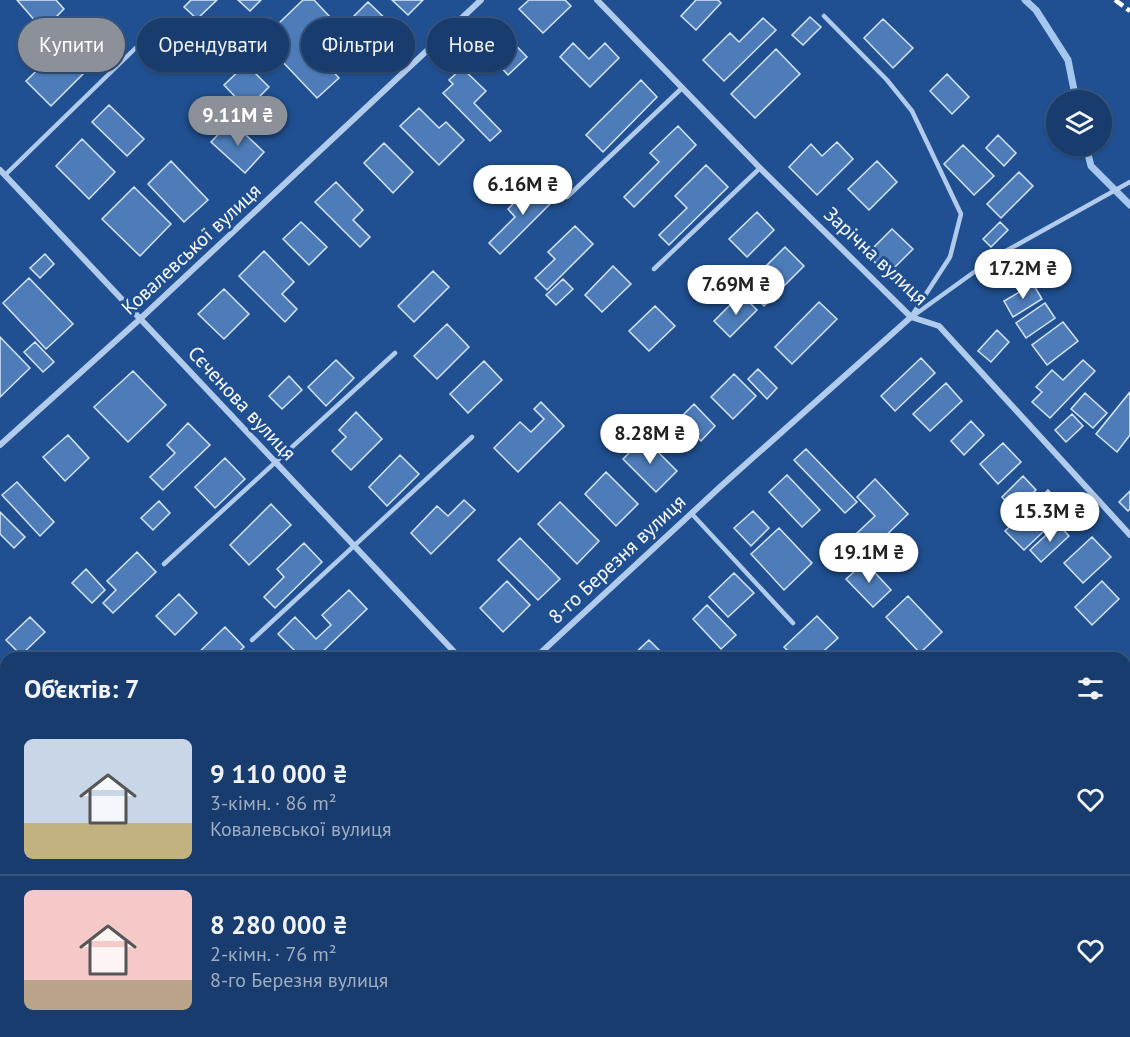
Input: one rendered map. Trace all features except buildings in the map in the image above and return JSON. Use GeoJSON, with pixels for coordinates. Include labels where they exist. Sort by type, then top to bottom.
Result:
{"type":"FeatureCollection","features":[{"type":"Feature","properties":{"kind":"street","name":"Ковалевської вулиця"},"geometry":{"type":"LineString","coordinates":[[0,446],[140,319],[481,0]]}},
{"type":"Feature","properties":{"kind":"street","name":"Зарічна вулиця"},"geometry":{"type":"LineString","coordinates":[[597,0],[760,168],[911,317],[939,326],[1130,535]]}},
{"type":"Feature","properties":{"kind":"street","name":"Сєченова вулиця"},"geometry":{"type":"LineString","coordinates":[[2,173],[454,652]]}},
{"type":"Feature","properties":{"kind":"street","name":"8-го Березня вулиця"},"geometry":{"type":"LineString","coordinates":[[541,652],[691,513],[911,317]]}},
{"type":"Feature","properties":{"kind":"lane"},"geometry":{"type":"LineString","coordinates":[[824,16],[887,80],[912,111],[962,214],[950,257],[911,317]]}},
{"type":"Feature","properties":{"kind":"lane"},"geometry":{"type":"LineString","coordinates":[[2,173],[137,46]]}},
{"type":"Feature","properties":{"kind":"lane"},"geometry":{"type":"LineString","coordinates":[[567,197],[682,88]]}},
{"type":"Feature","properties":{"kind":"lane"},"geometry":{"type":"LineString","coordinates":[[654,269],[760,168]]}},
{"type":"Feature","properties":{"kind":"lane"},"geometry":{"type":"LineString","coordinates":[[911,317],[995,258],[1068,215],[1128,184]]}},
{"type":"Feature","properties":{"kind":"lane"},"geometry":{"type":"LineString","coordinates":[[164,564],[395,353]]}},
{"type":"Feature","properties":{"kind":"lane"},"geometry":{"type":"LineString","coordinates":[[252,640],[472,437]]}},
{"type":"Feature","properties":{"kind":"lane"},"geometry":{"type":"LineString","coordinates":[[691,513],[793,623]]}},
{"type":"Feature","properties":{"kind":"waterway"},"geometry":{"type":"LineString","coordinates":[[1025,0],[1036,10],[1068,60],[1074,90]]}},
{"type":"Feature","properties":{"kind":"waterway"},"geometry":{"type":"LineString","coordinates":[[1088,156],[1091,166],[1130,205]]}},
{"type":"Feature","properties":{"kind":"railway"},"geometry":{"type":"LineString","coordinates":[[1115,0],[1130,11]]}}]}
